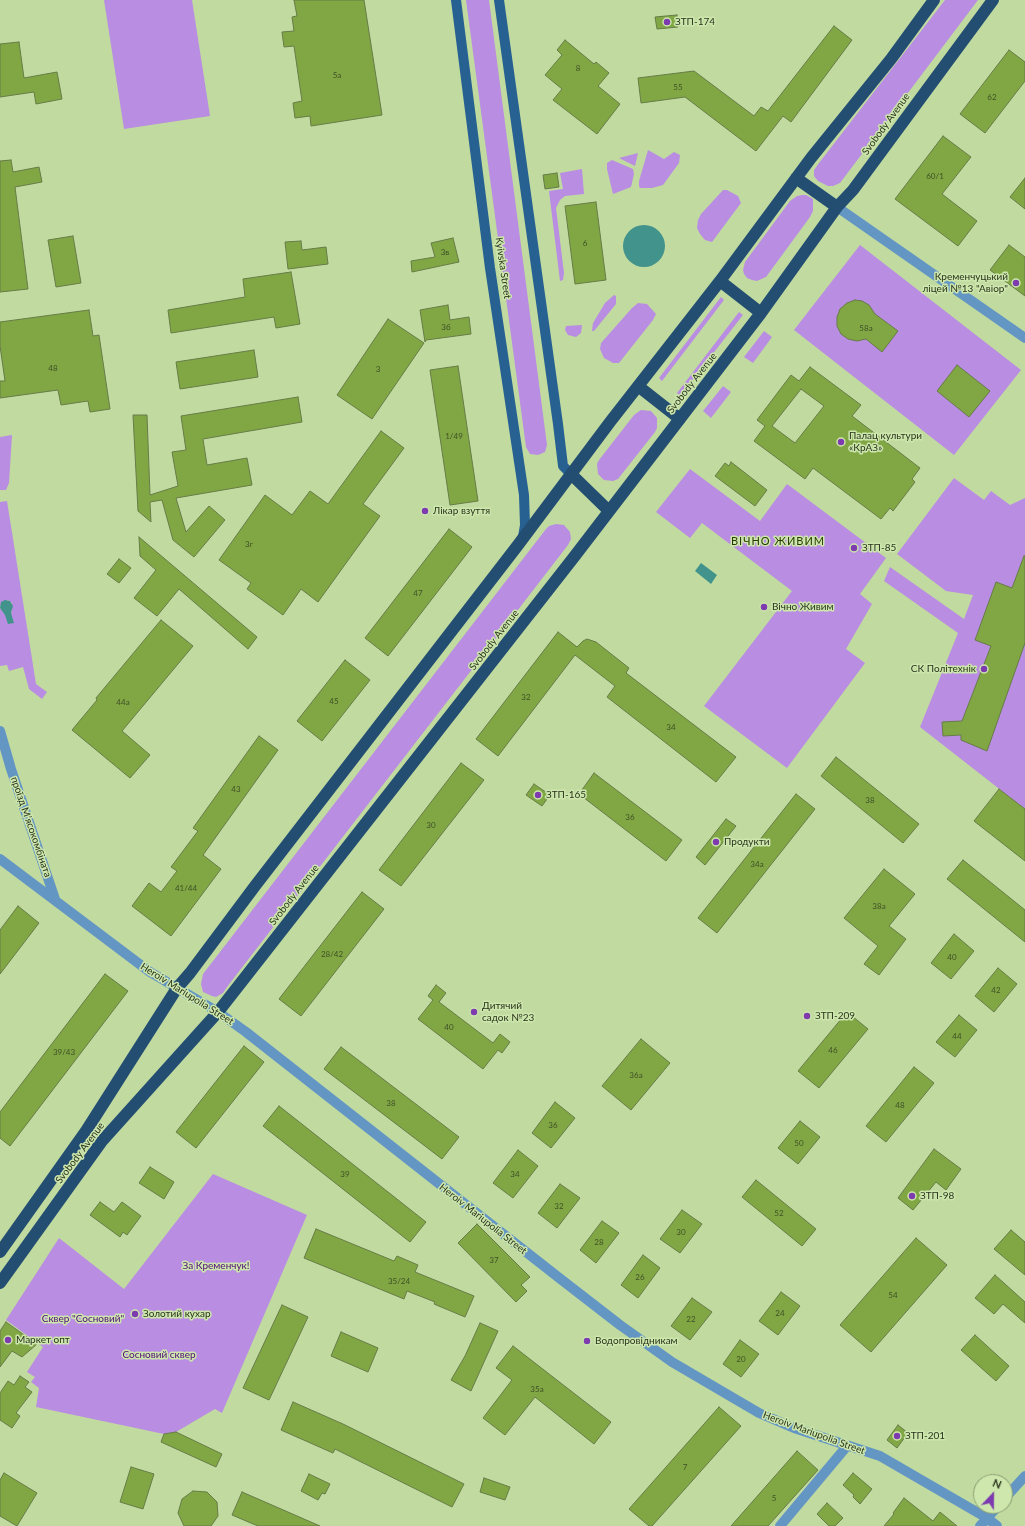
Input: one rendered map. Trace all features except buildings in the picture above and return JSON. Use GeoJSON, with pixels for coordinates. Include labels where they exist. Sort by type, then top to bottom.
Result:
{"type":"FeatureCollection","features":[{"type":"Feature","properties":{"kind":"highway","name":"Svobody Avenue"},"geometry":{"type":"LineString","coordinates":[[0,1252],[86,1131],[177,988],[720,281],[811,158],[891,59],[934,0]]}},
{"type":"Feature","properties":{"kind":"highway","name":"Svobody Avenue"},"geometry":{"type":"LineString","coordinates":[[0,1283],[102,1141],[218,1012],[609,511],[761,314],[836,207],[853,190],[993,0]]}},
{"type":"Feature","properties":{"kind":"highway"},"geometry":{"type":"LineString","coordinates":[[796,178],[836,207]]}},
{"type":"Feature","properties":{"kind":"highway"},"geometry":{"type":"LineString","coordinates":[[720,281],[761,314]]}},
{"type":"Feature","properties":{"kind":"highway"},"geometry":{"type":"LineString","coordinates":[[638,386],[680,419]]}},
{"type":"Feature","properties":{"kind":"highway"},"geometry":{"type":"LineString","coordinates":[[571,474],[609,511]]}},
{"type":"Feature","properties":{"kind":"main road","name":"Kyivska Street"},"geometry":{"type":"LineString","coordinates":[[456,0],[490,268],[524,495],[525,525],[522,539]]}},
{"type":"Feature","properties":{"kind":"main road"},"geometry":{"type":"LineString","coordinates":[[499,0],[563,466],[571,474]]}},
{"type":"Feature","properties":{"kind":"street"},"geometry":{"type":"LineString","coordinates":[[836,207],[1025,338]]}},
{"type":"Feature","properties":{"kind":"street","name":"проїзд Мʼясокомбіната"},"geometry":{"type":"LineString","coordinates":[[0,731],[11,769],[55,899]]}},
{"type":"Feature","properties":{"kind":"street","name":"Heroiv Mariupolia Street"},"geometry":{"type":"LineString","coordinates":[[0,859],[150,972],[218,1012],[246,1032],[570,1287],[672,1362],[759,1413],[794,1428],[880,1456],[984,1522],[997,1526]]}},
{"type":"Feature","properties":{"kind":"street"},"geometry":{"type":"LineString","coordinates":[[780,1526],[847,1446]]}},
{"type":"Feature","properties":{"kind":"street"},"geometry":{"type":"LineString","coordinates":[[1013,1489],[1025,1476]]}},
{"type":"Feature","properties":{"kind":"street"},"geometry":{"type":"LineString","coordinates":[[984,1522],[991,1514]]}},
{"type":"Feature","properties":{"kind":"green space"},"geometry":{"type":"Polygon","coordinates":[[[104,0],[192,0],[210,116],[124,129],[104,0]]]}},
{"type":"Feature","properties":{"kind":"green space"},"geometry":{"type":"Polygon","coordinates":[[[466,0],[489,0],[547,445],[545,452],[538,455],[530,454],[526,447],[466,0]]]}},
{"type":"Feature","properties":{"kind":"green space"},"geometry":{"type":"Polygon","coordinates":[[[945,0],[978,0],[840,183],[833,186],[828,186],[818,181],[814,176],[814,170],[945,0]]]}},
{"type":"Feature","properties":{"kind":"green space"},"geometry":{"type":"Polygon","coordinates":[[[648,150],[664,159],[674,152],[680,155],[679,163],[663,185],[652,188],[640,188],[639,181],[648,150]]]}},
{"type":"Feature","properties":{"kind":"green space"},"geometry":{"type":"Polygon","coordinates":[[[638,153],[635,166],[619,158],[638,153]]]}},
{"type":"Feature","properties":{"kind":"green space"},"geometry":{"type":"Polygon","coordinates":[[[612,160],[633,169],[634,174],[631,187],[613,194],[607,169],[607,163],[612,160]]]}},
{"type":"Feature","properties":{"kind":"green space"},"geometry":{"type":"Polygon","coordinates":[[[582,169],[584,194],[565,196],[560,200],[556,208],[564,273],[563,280],[560,281],[549,191],[563,189],[560,173],[582,169]]]}},
{"type":"Feature","properties":{"kind":"green space"},"geometry":{"type":"Polygon","coordinates":[[[723,190],[727,190],[738,196],[741,203],[712,242],[705,240],[700,234],[697,228],[698,220],[701,214],[723,190]]]}},
{"type":"Feature","properties":{"kind":"green space"},"geometry":{"type":"Polygon","coordinates":[[[806,195],[813,199],[813,211],[810,217],[766,277],[757,281],[747,278],[743,270],[745,262],[790,201],[797,196],[806,195]]]}},
{"type":"Feature","properties":{"kind":"green space"},"geometry":{"type":"Polygon","coordinates":[[[860,245],[1021,370],[954,455],[794,330],[860,245]]]}},
{"type":"Feature","properties":{"kind":"green space"},"geometry":{"type":"Polygon","coordinates":[[[614,295],[616,296],[616,304],[594,331],[592,331],[593,323],[605,303],[614,295]]]}},
{"type":"Feature","properties":{"kind":"green space"},"geometry":{"type":"Polygon","coordinates":[[[721,297],[724,300],[662,381],[659,378],[721,297]]]}},
{"type":"Feature","properties":{"kind":"green space"},"geometry":{"type":"Polygon","coordinates":[[[638,303],[647,304],[656,314],[653,320],[619,363],[613,363],[604,358],[600,349],[601,343],[638,303]]]}},
{"type":"Feature","properties":{"kind":"green space"},"geometry":{"type":"Polygon","coordinates":[[[739,312],[743,315],[680,396],[677,393],[739,312]]]}},
{"type":"Feature","properties":{"kind":"green space"},"geometry":{"type":"Polygon","coordinates":[[[582,325],[581,333],[576,337],[568,335],[565,330],[566,326],[582,325]]]}},
{"type":"Feature","properties":{"kind":"green space"},"geometry":{"type":"Polygon","coordinates":[[[764,331],[772,337],[753,363],[744,357],[764,331]]]}},
{"type":"Feature","properties":{"kind":"green space"},"geometry":{"type":"Polygon","coordinates":[[[723,386],[731,392],[711,418],[703,411],[723,386]]]}},
{"type":"Feature","properties":{"kind":"green space"},"geometry":{"type":"Polygon","coordinates":[[[641,410],[651,411],[657,418],[657,428],[655,432],[618,479],[613,481],[604,480],[598,474],[597,464],[599,460],[634,415],[641,410]]]}},
{"type":"Feature","properties":{"kind":"green space"},"geometry":{"type":"Polygon","coordinates":[[[12,435],[9,483],[6,490],[0,490],[0,437],[12,435]]]}},
{"type":"Feature","properties":{"kind":"green space"},"geometry":{"type":"Polygon","coordinates":[[[690,469],[760,521],[787,484],[886,558],[860,594],[872,604],[846,649],[865,663],[787,768],[704,706],[792,591],[702,523],[690,538],[656,512],[690,469]]]}},
{"type":"Feature","properties":{"kind":"green space","name":"СК Політехнік"},"geometry":{"type":"Polygon","coordinates":[[[954,478],[984,500],[991,491],[1010,505],[1025,498],[1025,809],[920,727],[958,633],[884,581],[890,567],[964,619],[973,595],[946,591],[897,554],[954,478]]]}},
{"type":"Feature","properties":{"kind":"green space"},"geometry":{"type":"Polygon","coordinates":[[[7,501],[36,684],[47,692],[42,699],[29,689],[23,667],[9,671],[7,665],[0,666],[0,608],[5,614],[11,613],[12,611],[12,603],[8,600],[0,606],[0,502],[7,501]]]}},
{"type":"Feature","properties":{"kind":"green space"},"geometry":{"type":"Polygon","coordinates":[[[556,524],[564,525],[570,532],[571,539],[568,545],[223,993],[216,997],[203,992],[201,984],[203,974],[546,529],[549,526],[556,524]]]}},
{"type":"Feature","properties":{"kind":"green space","name":"Сквер \"Сосновий\""},"geometry":{"type":"Polygon","coordinates":[[[213,1174],[307,1215],[222,1413],[215,1409],[176,1432],[164,1434],[36,1407],[39,1388],[31,1382],[35,1377],[27,1372],[43,1347],[6,1320],[59,1238],[124,1289],[213,1174]]]}},
{"type":"Feature","properties":{"kind":"water"},"geometry":{"type":"Polygon","coordinates":[[[640,225],[648,225],[656,228],[662,234],[665,246],[662,258],[656,264],[648,267],[640,267],[632,264],[626,258],[623,250],[623,242],[626,234],[632,228],[640,225]]]}},
{"type":"Feature","properties":{"kind":"water"},"geometry":{"type":"Polygon","coordinates":[[[701,563],[717,575],[711,584],[695,571],[701,563]]]}},
{"type":"Feature","properties":{"kind":"water"},"geometry":{"type":"Polygon","coordinates":[[[5,600],[10,601],[13,606],[11,613],[14,623],[8,624],[5,615],[0,608],[1,602],[5,600]]]}},
{"type":"Feature","properties":{"kind":"place","name":"ЗТП-174"},"geometry":{"type":"Point","coordinates":[667,22]}},
{"type":"Feature","properties":{"kind":"place","name":"Кременчуцький ліцей №13 \"Авіор\""},"geometry":{"type":"Point","coordinates":[1016,283]}},
{"type":"Feature","properties":{"kind":"place","name":"Палац культури «КрАЗ»"},"geometry":{"type":"Point","coordinates":[841,442]}},
{"type":"Feature","properties":{"kind":"place","name":"Лікар взуття"},"geometry":{"type":"Point","coordinates":[425,511]}},
{"type":"Feature","properties":{"kind":"place","name":"ЗТП-85"},"geometry":{"type":"Point","coordinates":[854,548]}},
{"type":"Feature","properties":{"kind":"place","name":"Вічно Живим"},"geometry":{"type":"Point","coordinates":[764,607]}},
{"type":"Feature","properties":{"kind":"place","name":"СК Політехнік"},"geometry":{"type":"Point","coordinates":[984,669]}},
{"type":"Feature","properties":{"kind":"place","name":"ЗТП-165"},"geometry":{"type":"Point","coordinates":[538,795]}},
{"type":"Feature","properties":{"kind":"place","name":"Продукти"},"geometry":{"type":"Point","coordinates":[716,842]}},
{"type":"Feature","properties":{"kind":"place","name":"Дитячий садок №23"},"geometry":{"type":"Point","coordinates":[474,1012]}},
{"type":"Feature","properties":{"kind":"place","name":"ЗТП-209"},"geometry":{"type":"Point","coordinates":[807,1016]}},
{"type":"Feature","properties":{"kind":"place","name":"ЗТП-98"},"geometry":{"type":"Point","coordinates":[912,1196]}},
{"type":"Feature","properties":{"kind":"place","name":"Золотий кухар"},"geometry":{"type":"Point","coordinates":[135,1314]}},
{"type":"Feature","properties":{"kind":"place","name":"Маркет опт"},"geometry":{"type":"Point","coordinates":[8,1340]}},
{"type":"Feature","properties":{"kind":"place","name":"Водопровідникам"},"geometry":{"type":"Point","coordinates":[587,1341]}},
{"type":"Feature","properties":{"kind":"place","name":"ЗТП-201"},"geometry":{"type":"Point","coordinates":[897,1436]}},
{"type":"Feature","properties":{"kind":"district","name":"ВІЧНО ЖИВИМ"},"geometry":{"type":"Point","coordinates":[778,541]}},
{"type":"Feature","properties":{"kind":"park label","name":"За Кременчук!"},"geometry":{"type":"Point","coordinates":[216,1266]}},
{"type":"Feature","properties":{"kind":"park label","name":"Сосновий сквер"},"geometry":{"type":"Point","coordinates":[159,1355]}}]}
